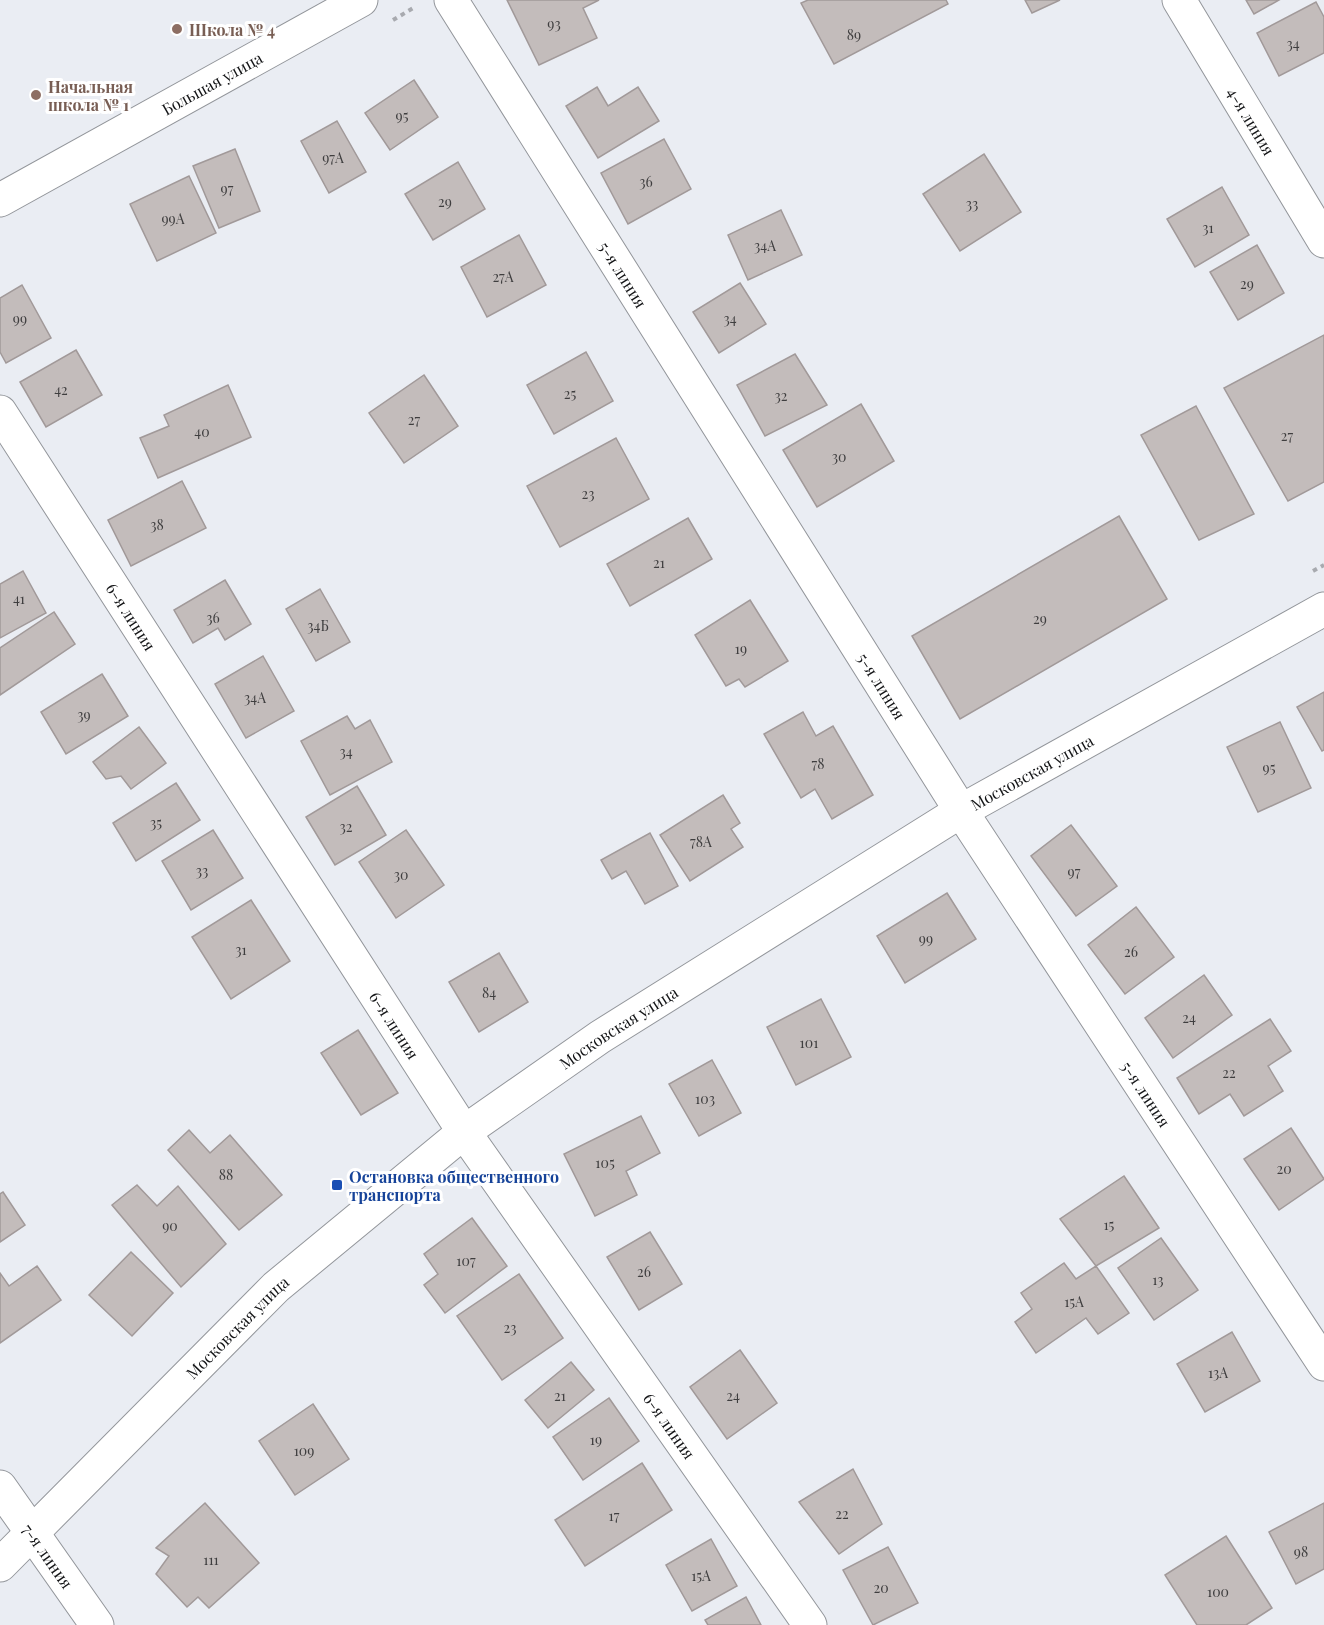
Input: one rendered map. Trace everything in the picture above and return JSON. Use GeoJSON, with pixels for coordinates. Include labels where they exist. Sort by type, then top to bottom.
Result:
{"type":"FeatureCollection","features":[{"type":"Feature","properties":{"kind":"street","name":"Большая улица"},"geometry":{"type":"LineString","coordinates":[[0,201],[361,0]]}},
{"type":"Feature","properties":{"kind":"street","name":"5-я линия"},"geometry":{"type":"LineString","coordinates":[[452,0],[961,811],[1324,1364]]}},
{"type":"Feature","properties":{"kind":"street","name":"4-я линия"},"geometry":{"type":"LineString","coordinates":[[1179,0],[1324,241]]}},
{"type":"Feature","properties":{"kind":"street","name":"6-я линия"},"geometry":{"type":"LineString","coordinates":[[0,412],[464,1132],[810,1625]]}},
{"type":"Feature","properties":{"kind":"street","name":"Московская улица"},"geometry":{"type":"LineString","coordinates":[[0,1565],[276,1287],[464,1132],[600,1037],[961,811],[1324,609]]}},
{"type":"Feature","properties":{"kind":"street","name":"7-я линия"},"geometry":{"type":"LineString","coordinates":[[0,1487],[30,1534],[97,1625]]}},
{"type":"Feature","properties":{"kind":"building"},"geometry":{"type":"Polygon","coordinates":[[[507,0],[599,0],[583,8],[597,38],[539,65],[507,0]]]}},
{"type":"Feature","properties":{"kind":"building"},"geometry":{"type":"Polygon","coordinates":[[[808,0],[946,0],[948,4],[834,64],[801,3],[808,0]]]}},
{"type":"Feature","properties":{"kind":"building"},"geometry":{"type":"Polygon","coordinates":[[[1025,0],[1060,0],[1032,13],[1025,0]]]}},
{"type":"Feature","properties":{"kind":"building"},"geometry":{"type":"Polygon","coordinates":[[[1246,0],[1279,0],[1254,14],[1246,0]]]}},
{"type":"Feature","properties":{"kind":"building"},"geometry":{"type":"Polygon","coordinates":[[[1316,2],[1324,17],[1324,53],[1279,76],[1257,33],[1316,2]]]}},
{"type":"Feature","properties":{"kind":"building"},"geometry":{"type":"Polygon","coordinates":[[[414,80],[438,117],[390,150],[365,113],[414,80]]]}},
{"type":"Feature","properties":{"kind":"building"},"geometry":{"type":"Polygon","coordinates":[[[597,87],[608,106],[638,87],[659,121],[598,158],[566,106],[597,87]]]}},
{"type":"Feature","properties":{"kind":"building"},"geometry":{"type":"Polygon","coordinates":[[[337,121],[366,172],[329,193],[301,141],[337,121]]]}},
{"type":"Feature","properties":{"kind":"building"},"geometry":{"type":"Polygon","coordinates":[[[664,139],[691,189],[628,224],[601,173],[664,139]]]}},
{"type":"Feature","properties":{"kind":"building"},"geometry":{"type":"Polygon","coordinates":[[[235,149],[260,211],[219,228],[193,166],[235,149]]]}},
{"type":"Feature","properties":{"kind":"building"},"geometry":{"type":"Polygon","coordinates":[[[984,154],[1021,212],[960,251],[923,194],[984,154]]]}},
{"type":"Feature","properties":{"kind":"building"},"geometry":{"type":"Polygon","coordinates":[[[458,162],[485,209],[433,240],[405,194],[458,162]]]}},
{"type":"Feature","properties":{"kind":"building"},"geometry":{"type":"Polygon","coordinates":[[[189,176],[216,233],[157,261],[130,204],[189,176]]]}},
{"type":"Feature","properties":{"kind":"building"},"geometry":{"type":"Polygon","coordinates":[[[1222,187],[1249,235],[1195,267],[1167,219],[1222,187]]]}},
{"type":"Feature","properties":{"kind":"building"},"geometry":{"type":"Polygon","coordinates":[[[781,210],[802,255],[748,280],[728,235],[781,210]]]}},
{"type":"Feature","properties":{"kind":"building"},"geometry":{"type":"Polygon","coordinates":[[[519,235],[546,285],[487,317],[461,267],[519,235]]]}},
{"type":"Feature","properties":{"kind":"building"},"geometry":{"type":"Polygon","coordinates":[[[1257,245],[1284,293],[1238,320],[1210,272],[1257,245]]]}},
{"type":"Feature","properties":{"kind":"building"},"geometry":{"type":"Polygon","coordinates":[[[740,283],[766,324],[719,353],[693,312],[740,283]]]}},
{"type":"Feature","properties":{"kind":"building"},"geometry":{"type":"Polygon","coordinates":[[[22,285],[51,338],[6,363],[0,352],[0,298],[22,285]]]}},
{"type":"Feature","properties":{"kind":"building"},"geometry":{"type":"Polygon","coordinates":[[[1324,335],[1324,482],[1288,501],[1224,388],[1324,335]]]}},
{"type":"Feature","properties":{"kind":"building"},"geometry":{"type":"Polygon","coordinates":[[[76,350],[102,395],[46,427],[20,382],[76,350]]]}},
{"type":"Feature","properties":{"kind":"building"},"geometry":{"type":"Polygon","coordinates":[[[586,352],[613,401],[554,434],[527,385],[586,352]]]}},
{"type":"Feature","properties":{"kind":"building"},"geometry":{"type":"Polygon","coordinates":[[[795,354],[827,405],[765,436],[737,385],[795,354]]]}},
{"type":"Feature","properties":{"kind":"building"},"geometry":{"type":"Polygon","coordinates":[[[424,375],[458,426],[404,463],[369,413],[424,375]]]}},
{"type":"Feature","properties":{"kind":"building"},"geometry":{"type":"Polygon","coordinates":[[[228,385],[251,437],[158,478],[140,438],[169,426],[164,415],[228,385]]]}},
{"type":"Feature","properties":{"kind":"building"},"geometry":{"type":"Polygon","coordinates":[[[861,404],[894,461],[817,507],[783,450],[861,404]]]}},
{"type":"Feature","properties":{"kind":"building"},"geometry":{"type":"Polygon","coordinates":[[[1196,406],[1254,514],[1199,540],[1141,435],[1196,406]]]}},
{"type":"Feature","properties":{"kind":"building"},"geometry":{"type":"Polygon","coordinates":[[[616,438],[649,499],[560,547],[527,486],[616,438]]]}},
{"type":"Feature","properties":{"kind":"building"},"geometry":{"type":"Polygon","coordinates":[[[182,481],[206,528],[131,566],[108,520],[182,481]]]}},
{"type":"Feature","properties":{"kind":"building"},"geometry":{"type":"Polygon","coordinates":[[[1119,516],[1167,599],[960,719],[912,636],[1119,516]]]}},
{"type":"Feature","properties":{"kind":"building"},"geometry":{"type":"Polygon","coordinates":[[[688,518],[712,559],[630,606],[607,564],[688,518]]]}},
{"type":"Feature","properties":{"kind":"building"},"geometry":{"type":"Polygon","coordinates":[[[23,571],[46,613],[0,638],[0,584],[23,571]]]}},
{"type":"Feature","properties":{"kind":"building"},"geometry":{"type":"Polygon","coordinates":[[[225,580],[251,624],[225,640],[218,628],[193,643],[174,610],[225,580]]]}},
{"type":"Feature","properties":{"kind":"building"},"geometry":{"type":"Polygon","coordinates":[[[320,589],[350,642],[316,661],[286,609],[320,589]]]}},
{"type":"Feature","properties":{"kind":"building"},"geometry":{"type":"Polygon","coordinates":[[[750,600],[788,661],[745,687],[739,679],[726,686],[695,635],[750,600]]]}},
{"type":"Feature","properties":{"kind":"building"},"geometry":{"type":"Polygon","coordinates":[[[54,612],[75,644],[0,695],[0,648],[54,612]]]}},
{"type":"Feature","properties":{"kind":"building"},"geometry":{"type":"Polygon","coordinates":[[[263,656],[294,711],[246,738],[215,684],[263,656]]]}},
{"type":"Feature","properties":{"kind":"building"},"geometry":{"type":"Polygon","coordinates":[[[102,674],[128,716],[66,754],[41,712],[102,674]]]}},
{"type":"Feature","properties":{"kind":"building"},"geometry":{"type":"Polygon","coordinates":[[[1324,692],[1324,750],[1322,751],[1297,707],[1324,692]]]}},
{"type":"Feature","properties":{"kind":"building"},"geometry":{"type":"Polygon","coordinates":[[[803,712],[816,736],[833,726],[873,795],[832,819],[815,789],[801,798],[764,734],[803,712]]]}},
{"type":"Feature","properties":{"kind":"building"},"geometry":{"type":"Polygon","coordinates":[[[347,716],[355,729],[370,720],[392,762],[330,795],[301,741],[347,716]]]}},
{"type":"Feature","properties":{"kind":"building"},"geometry":{"type":"Polygon","coordinates":[[[1280,722],[1311,788],[1258,812],[1227,747],[1280,722]]]}},
{"type":"Feature","properties":{"kind":"building"},"geometry":{"type":"Polygon","coordinates":[[[139,727],[166,763],[131,789],[121,776],[106,779],[93,762],[139,727]]]}},
{"type":"Feature","properties":{"kind":"building"},"geometry":{"type":"Polygon","coordinates":[[[176,783],[200,820],[136,861],[113,823],[176,783]]]}},
{"type":"Feature","properties":{"kind":"building"},"geometry":{"type":"Polygon","coordinates":[[[357,786],[386,835],[335,865],[306,817],[357,786]]]}},
{"type":"Feature","properties":{"kind":"building"},"geometry":{"type":"Polygon","coordinates":[[[723,795],[740,823],[731,829],[743,847],[690,881],[660,835],[723,795]]]}},
{"type":"Feature","properties":{"kind":"building"},"geometry":{"type":"Polygon","coordinates":[[[1071,825],[1117,886],[1076,916],[1031,856],[1071,825]]]}},
{"type":"Feature","properties":{"kind":"building"},"geometry":{"type":"Polygon","coordinates":[[[213,830],[243,878],[191,910],[162,861],[213,830]]]}},
{"type":"Feature","properties":{"kind":"building"},"geometry":{"type":"Polygon","coordinates":[[[406,830],[444,885],[396,918],[359,862],[406,830]]]}},
{"type":"Feature","properties":{"kind":"building"},"geometry":{"type":"Polygon","coordinates":[[[650,833],[678,886],[645,904],[626,871],[612,879],[601,860],[650,833]]]}},
{"type":"Feature","properties":{"kind":"building"},"geometry":{"type":"Polygon","coordinates":[[[947,893],[976,939],[905,983],[877,936],[947,893]]]}},
{"type":"Feature","properties":{"kind":"building"},"geometry":{"type":"Polygon","coordinates":[[[251,900],[290,961],[231,999],[192,937],[251,900]]]}},
{"type":"Feature","properties":{"kind":"building"},"geometry":{"type":"Polygon","coordinates":[[[1136,907],[1174,957],[1125,994],[1088,945],[1136,907]]]}},
{"type":"Feature","properties":{"kind":"building"},"geometry":{"type":"Polygon","coordinates":[[[499,953],[528,1002],[479,1032],[449,982],[499,953]]]}},
{"type":"Feature","properties":{"kind":"building"},"geometry":{"type":"Polygon","coordinates":[[[1204,975],[1232,1015],[1173,1058],[1145,1018],[1204,975]]]}},
{"type":"Feature","properties":{"kind":"building"},"geometry":{"type":"Polygon","coordinates":[[[821,999],[851,1057],[796,1085],[767,1027],[821,999]]]}},
{"type":"Feature","properties":{"kind":"building"},"geometry":{"type":"Polygon","coordinates":[[[1270,1019],[1291,1051],[1268,1066],[1283,1091],[1244,1116],[1230,1094],[1199,1114],[1177,1078],[1270,1019]]]}},
{"type":"Feature","properties":{"kind":"building"},"geometry":{"type":"Polygon","coordinates":[[[358,1030],[398,1093],[361,1115],[321,1053],[358,1030]]]}},
{"type":"Feature","properties":{"kind":"building"},"geometry":{"type":"Polygon","coordinates":[[[712,1060],[741,1113],[699,1136],[669,1084],[712,1060]]]}},
{"type":"Feature","properties":{"kind":"building"},"geometry":{"type":"Polygon","coordinates":[[[641,1116],[660,1153],[626,1171],[637,1195],[595,1216],[564,1154],[641,1116]]]}},
{"type":"Feature","properties":{"kind":"building"},"geometry":{"type":"Polygon","coordinates":[[[1291,1128],[1324,1179],[1279,1210],[1244,1159],[1291,1128]]]}},
{"type":"Feature","properties":{"kind":"building"},"geometry":{"type":"Polygon","coordinates":[[[189,1130],[210,1153],[230,1135],[282,1195],[239,1230],[168,1150],[189,1130]]]}},
{"type":"Feature","properties":{"kind":"building"},"geometry":{"type":"Polygon","coordinates":[[[1124,1176],[1159,1228],[1096,1266],[1060,1219],[1124,1176]]]}},
{"type":"Feature","properties":{"kind":"building"},"geometry":{"type":"Polygon","coordinates":[[[137,1185],[157,1206],[178,1186],[226,1244],[181,1287],[112,1205],[137,1185]]]}},
{"type":"Feature","properties":{"kind":"building"},"geometry":{"type":"Polygon","coordinates":[[[3,1192],[25,1225],[0,1242],[0,1194],[3,1192]]]}},
{"type":"Feature","properties":{"kind":"building"},"geometry":{"type":"Polygon","coordinates":[[[472,1218],[507,1266],[445,1313],[424,1285],[438,1274],[424,1254],[472,1218]]]}},
{"type":"Feature","properties":{"kind":"building"},"geometry":{"type":"Polygon","coordinates":[[[650,1232],[682,1284],[639,1310],[607,1257],[650,1232]]]}},
{"type":"Feature","properties":{"kind":"building"},"geometry":{"type":"Polygon","coordinates":[[[1161,1238],[1198,1290],[1154,1320],[1118,1268],[1161,1238]]]}},
{"type":"Feature","properties":{"kind":"building"},"geometry":{"type":"Polygon","coordinates":[[[131,1252],[173,1293],[132,1336],[89,1295],[131,1252]]]}},
{"type":"Feature","properties":{"kind":"building"},"geometry":{"type":"Polygon","coordinates":[[[1064,1263],[1076,1279],[1096,1266],[1129,1313],[1098,1334],[1086,1318],[1036,1353],[1015,1322],[1032,1309],[1021,1293],[1064,1263]]]}},
{"type":"Feature","properties":{"kind":"building"},"geometry":{"type":"Polygon","coordinates":[[[37,1266],[61,1300],[0,1343],[0,1273],[9,1286],[37,1266]]]}},
{"type":"Feature","properties":{"kind":"building"},"geometry":{"type":"Polygon","coordinates":[[[519,1274],[563,1338],[502,1380],[457,1316],[519,1274]]]}},
{"type":"Feature","properties":{"kind":"building"},"geometry":{"type":"Polygon","coordinates":[[[1232,1332],[1260,1381],[1205,1412],[1177,1364],[1232,1332]]]}},
{"type":"Feature","properties":{"kind":"building"},"geometry":{"type":"Polygon","coordinates":[[[740,1350],[777,1403],[727,1439],[690,1387],[740,1350]]]}},
{"type":"Feature","properties":{"kind":"building"},"geometry":{"type":"Polygon","coordinates":[[[571,1362],[594,1390],[548,1428],[525,1400],[571,1362]]]}},
{"type":"Feature","properties":{"kind":"building"},"geometry":{"type":"Polygon","coordinates":[[[609,1398],[639,1441],[583,1480],[553,1437],[609,1398]]]}},
{"type":"Feature","properties":{"kind":"building"},"geometry":{"type":"Polygon","coordinates":[[[313,1404],[349,1459],[295,1495],[259,1441],[313,1404]]]}},
{"type":"Feature","properties":{"kind":"building"},"geometry":{"type":"Polygon","coordinates":[[[642,1463],[672,1510],[585,1566],[555,1520],[642,1463]]]}},
{"type":"Feature","properties":{"kind":"building"},"geometry":{"type":"Polygon","coordinates":[[[853,1469],[882,1524],[839,1554],[799,1502],[853,1469]]]}},
{"type":"Feature","properties":{"kind":"building"},"geometry":{"type":"Polygon","coordinates":[[[205,1503],[259,1563],[209,1608],[198,1597],[187,1607],[156,1574],[169,1556],[156,1548],[205,1503]]]}},
{"type":"Feature","properties":{"kind":"building"},"geometry":{"type":"Polygon","coordinates":[[[1324,1503],[1324,1569],[1296,1584],[1269,1532],[1324,1503]]]}},
{"type":"Feature","properties":{"kind":"building"},"geometry":{"type":"Polygon","coordinates":[[[1226,1536],[1272,1608],[1246,1625],[1197,1625],[1165,1575],[1226,1536]]]}},
{"type":"Feature","properties":{"kind":"building"},"geometry":{"type":"Polygon","coordinates":[[[711,1539],[737,1586],[692,1611],[666,1565],[711,1539]]]}},
{"type":"Feature","properties":{"kind":"building"},"geometry":{"type":"Polygon","coordinates":[[[888,1547],[918,1603],[873,1625],[843,1570],[888,1547]]]}},
{"type":"Feature","properties":{"kind":"building"},"geometry":{"type":"Polygon","coordinates":[[[746,1597],[761,1625],[708,1625],[705,1620],[746,1597]]]}},
{"type":"Feature","properties":{"kind":"place","name":"Школа № 4"},"geometry":{"type":"Point","coordinates":[177,29]}},
{"type":"Feature","properties":{"kind":"place","name":"Начальная школа № 1"},"geometry":{"type":"Point","coordinates":[36,95]}},
{"type":"Feature","properties":{"kind":"place","name":"Остановка общественного транспорта"},"geometry":{"type":"Point","coordinates":[337,1185]}}]}
